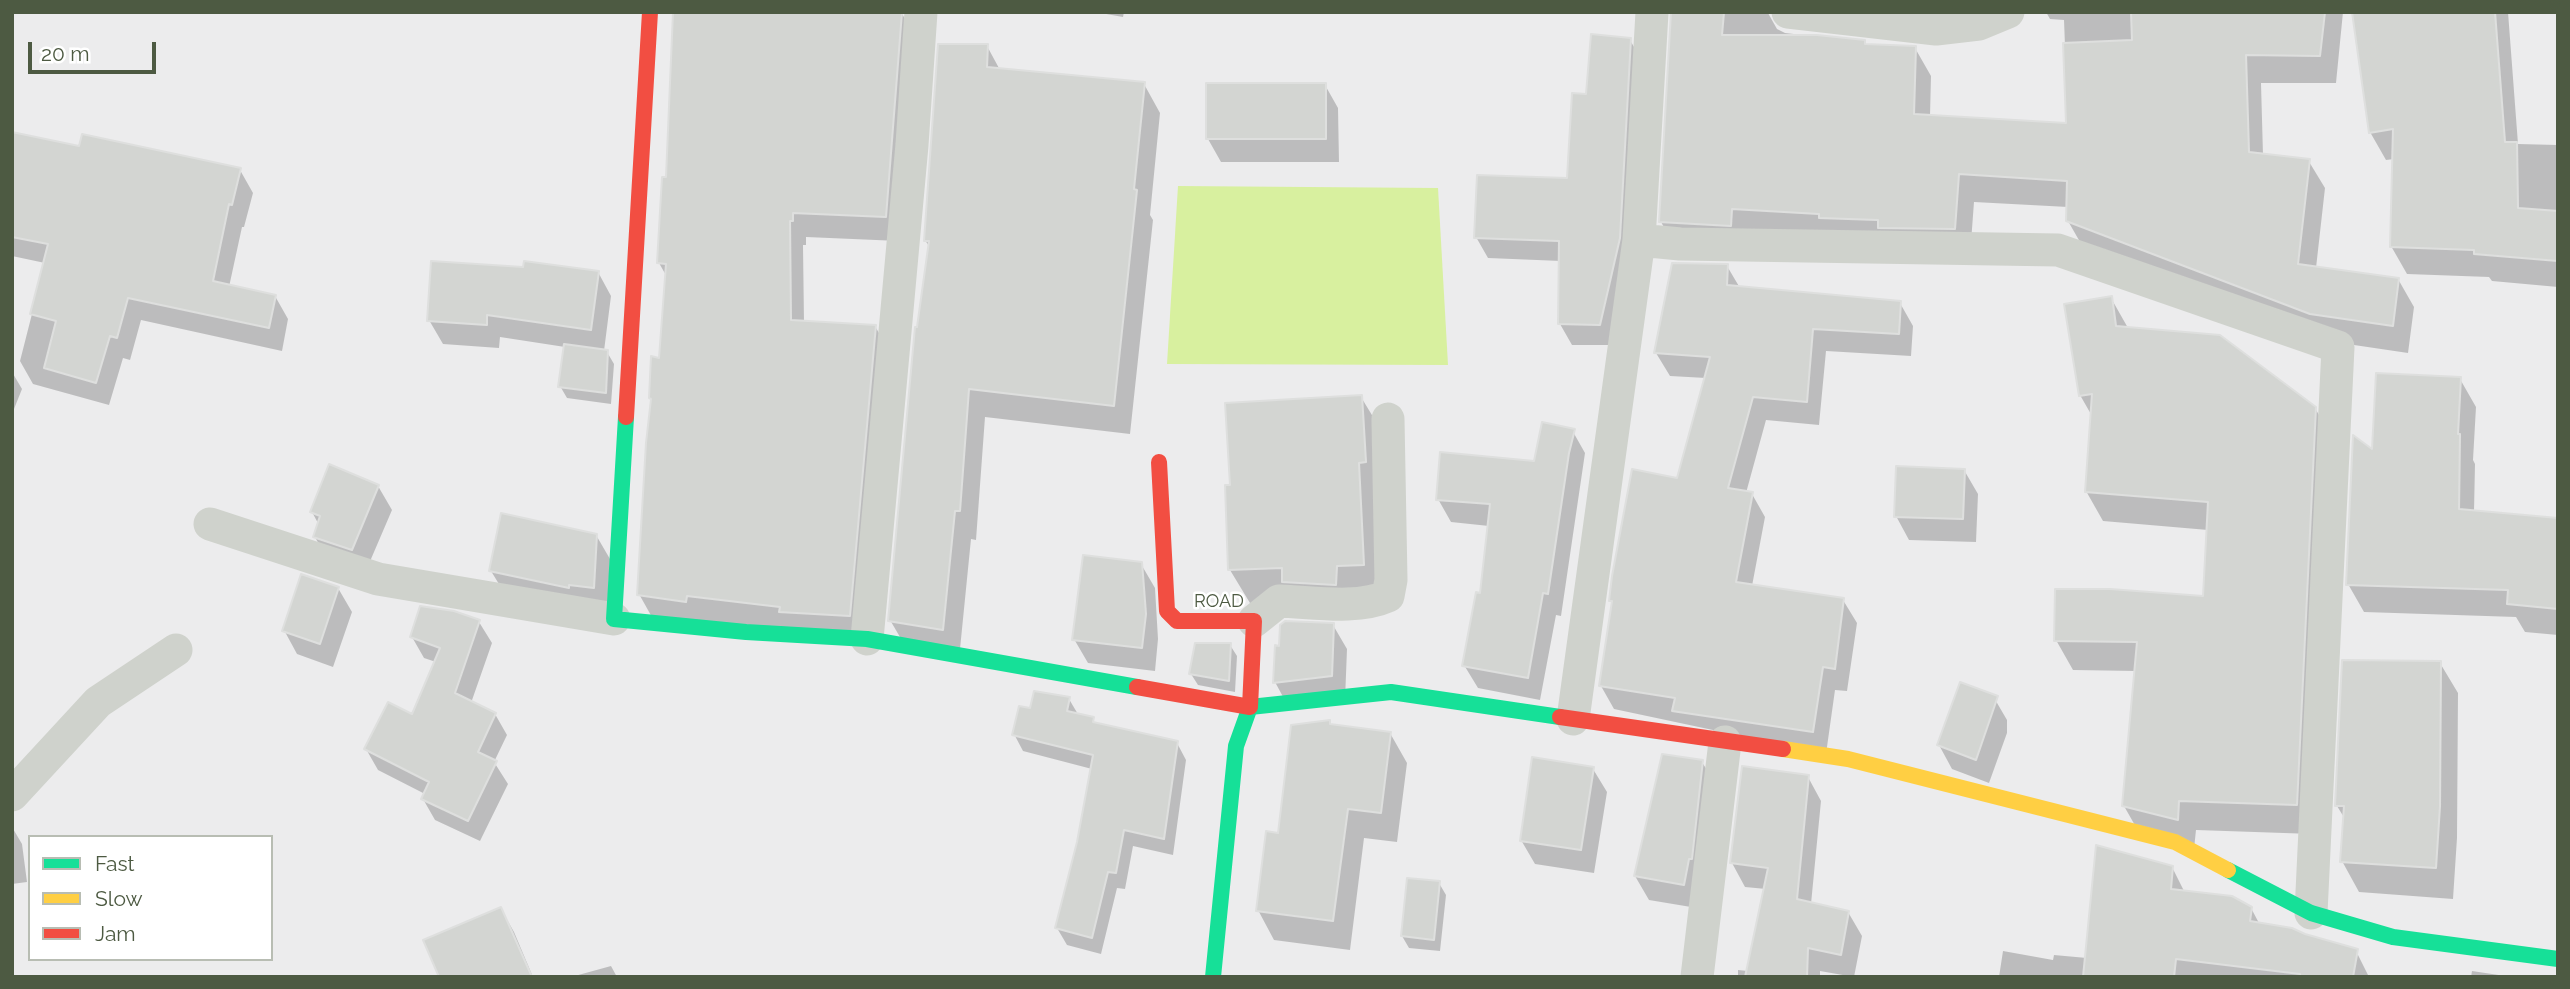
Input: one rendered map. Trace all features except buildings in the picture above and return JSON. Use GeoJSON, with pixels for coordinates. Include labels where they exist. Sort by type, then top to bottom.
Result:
{"type":"FeatureCollection","features":[{"type":"Feature","properties":{"kind":"street"},"geometry":{"type":"LineString","coordinates":[[614,619],[650,12]]}},
{"type":"Feature","properties":{"kind":"street"},"geometry":{"type":"LineString","coordinates":[[867,639],[912,145],[921,12]]}},
{"type":"Feature","properties":{"kind":"street"},"geometry":{"type":"LineString","coordinates":[[1573,719],[1639,240],[1652,12]]}},
{"type":"Feature","properties":{"kind":"street"},"geometry":{"type":"LineString","coordinates":[[1788,12],[1936,29],[1979,24],[2008,12]]}},
{"type":"Feature","properties":{"kind":"street"},"geometry":{"type":"LineString","coordinates":[[1639,240],[1680,244],[2058,250],[2338,347],[2311,913]]}},
{"type":"Feature","properties":{"kind":"street"},"geometry":{"type":"LineString","coordinates":[[1254,621],[1279,601],[1355,603],[1376,601],[1388,596],[1391,580],[1388,419]]}},
{"type":"Feature","properties":{"kind":"street","name":"ROAD"},"geometry":{"type":"LineString","coordinates":[[1159,462],[1167,611],[1177,621],[1254,621],[1250,707],[1236,746],[1213,977]]}},
{"type":"Feature","properties":{"kind":"street"},"geometry":{"type":"LineString","coordinates":[[210,524],[379,579],[614,619],[746,632],[867,639],[1250,707],[1391,692],[1848,760],[2175,842],[2311,913],[2393,937],[2558,959]]}},
{"type":"Feature","properties":{"kind":"street"},"geometry":{"type":"LineString","coordinates":[[12,795],[98,702],[176,650]]}},
{"type":"Feature","properties":{"kind":"street"},"geometry":{"type":"LineString","coordinates":[[1697,977],[1725,741]]}},
{"type":"Feature","properties":{"kind":"shaded area"},"geometry":{"type":"Polygon","coordinates":[[[1178,186],[1438,188],[1448,365],[1167,364],[1178,186]]]}},
{"type":"Feature","properties":{"kind":"traffic: fast"},"geometry":{"type":"LineString","coordinates":[[626,417],[614,619],[746,632],[867,639],[1137,687]]}},
{"type":"Feature","properties":{"kind":"traffic: fast"},"geometry":{"type":"LineString","coordinates":[[1213,977],[1236,746],[1250,707],[1391,692],[1560,717]]}},
{"type":"Feature","properties":{"kind":"traffic: fast"},"geometry":{"type":"LineString","coordinates":[[2228,870],[2311,913],[2393,937],[2558,959]]}},
{"type":"Feature","properties":{"kind":"traffic: slow"},"geometry":{"type":"LineString","coordinates":[[1783,749],[1848,759],[2175,842],[2228,870]]}},
{"type":"Feature","properties":{"kind":"traffic: jam"},"geometry":{"type":"LineString","coordinates":[[626,417],[650,12]]}},
{"type":"Feature","properties":{"kind":"traffic: jam"},"geometry":{"type":"LineString","coordinates":[[1137,687],[1250,707],[1254,621],[1177,621],[1167,611],[1159,462]]}},
{"type":"Feature","properties":{"kind":"traffic: jam"},"geometry":{"type":"LineString","coordinates":[[1560,717],[1783,749]]}}]}
